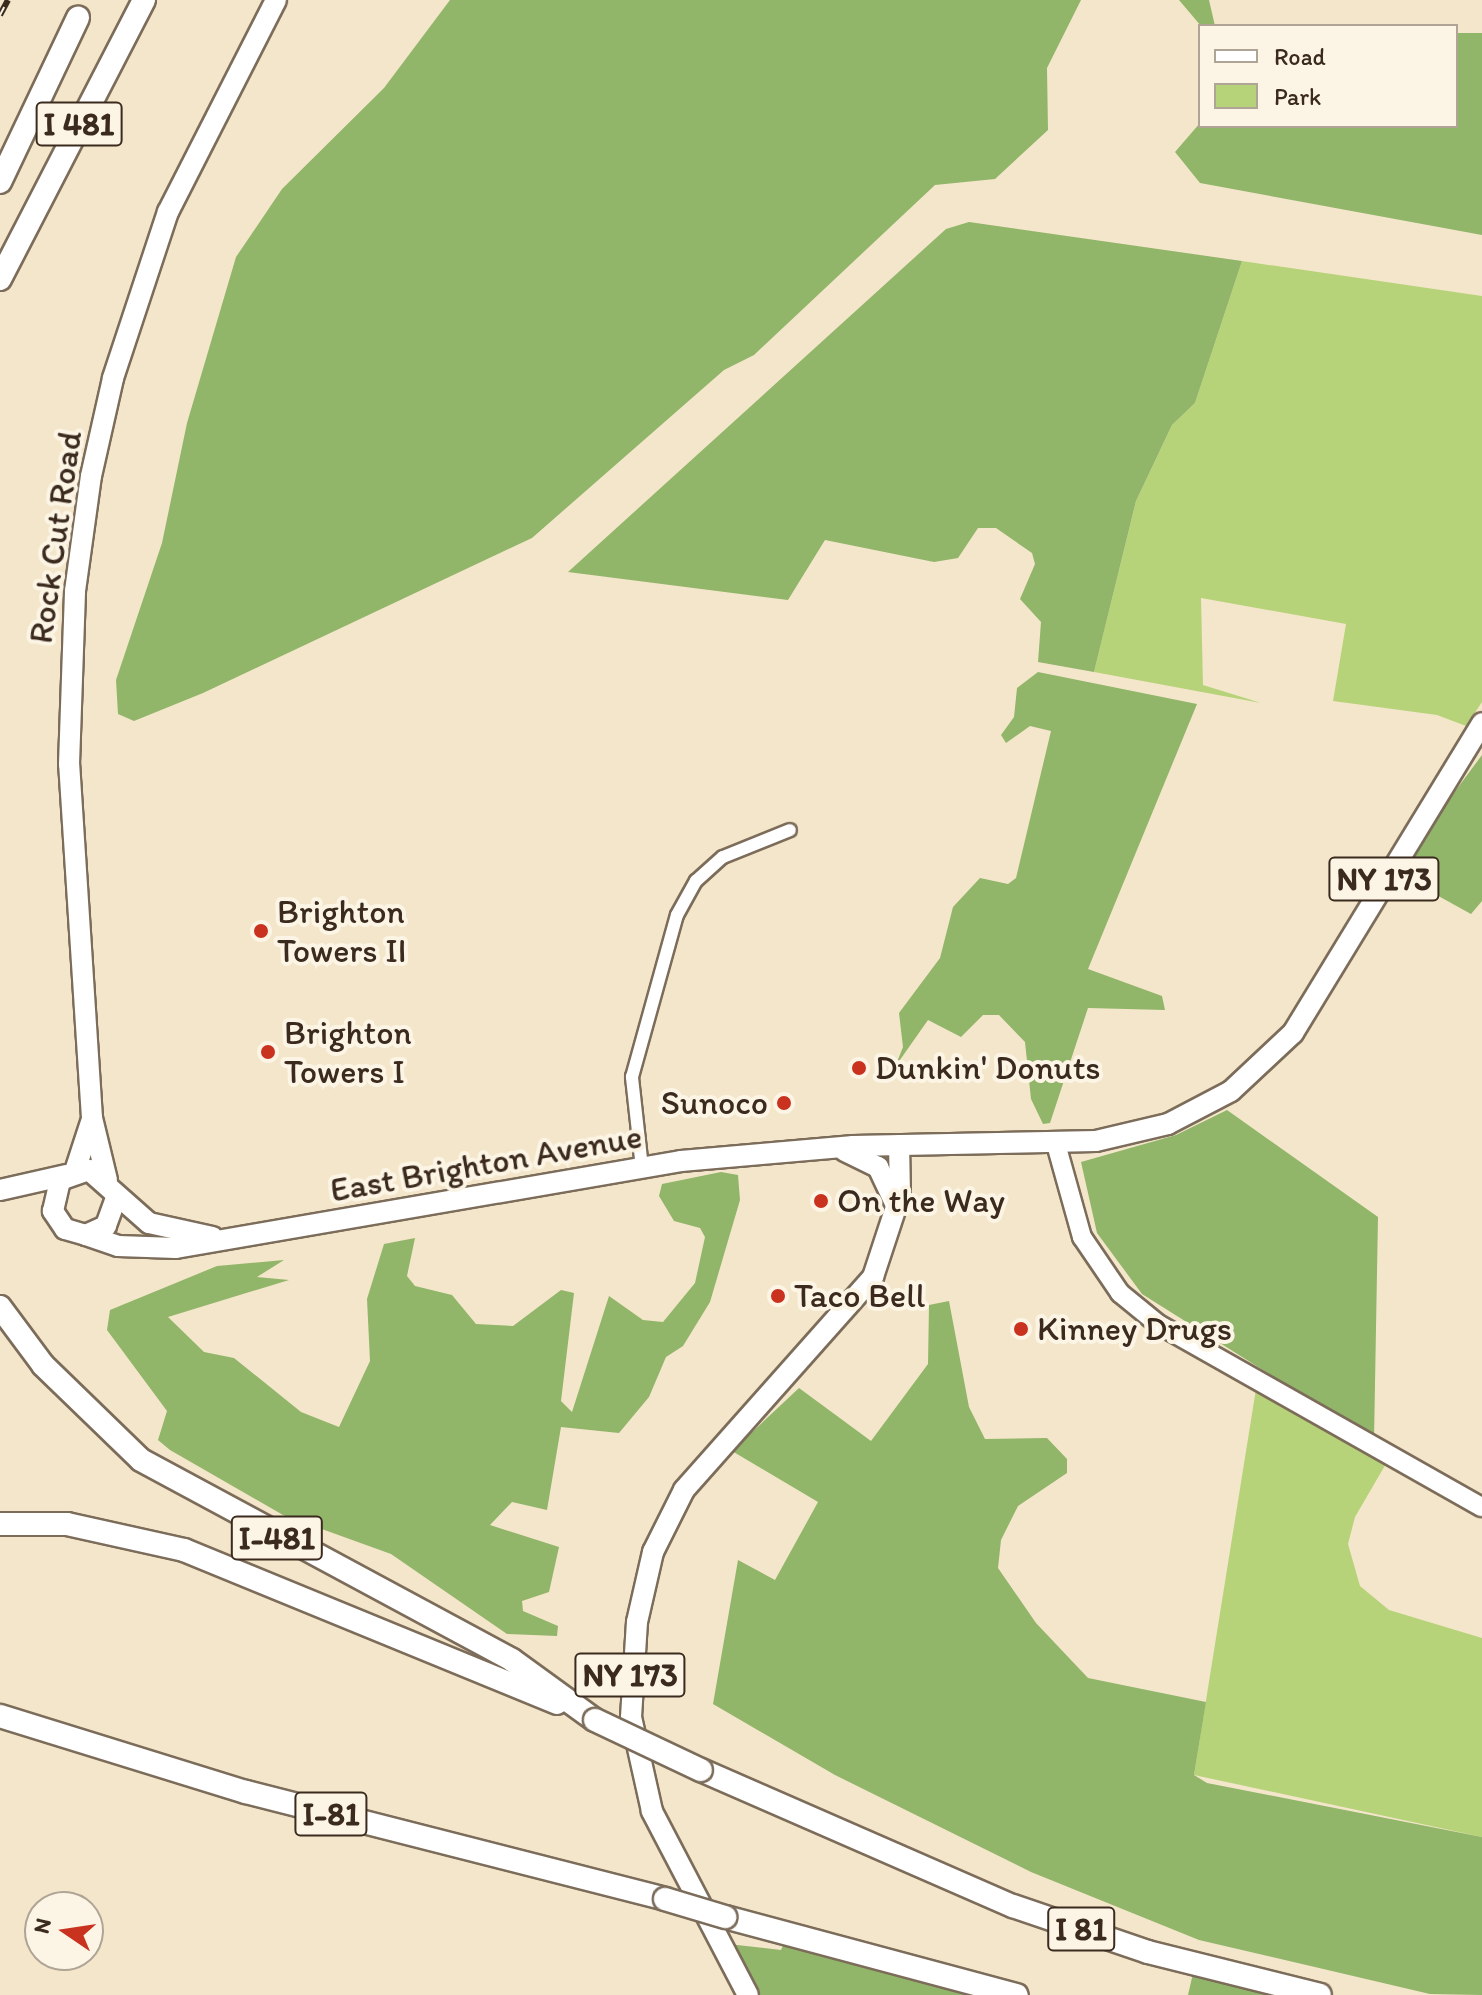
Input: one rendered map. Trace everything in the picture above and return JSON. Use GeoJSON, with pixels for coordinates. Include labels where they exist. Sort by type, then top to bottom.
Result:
{"type":"FeatureCollection","features":[{"type":"Feature","properties":{"kind":"highway","name":"I 481"},"geometry":{"type":"LineString","coordinates":[[0,279],[144,0]]}},
{"type":"Feature","properties":{"kind":"highway","name":"I 481"},"geometry":{"type":"LineString","coordinates":[[0,153],[82,9]]}},
{"type":"Feature","properties":{"kind":"highway"},"geometry":{"type":"LineString","coordinates":[[0,182],[82,9]]}},
{"type":"Feature","properties":{"kind":"highway","name":"I-481"},"geometry":{"type":"LineString","coordinates":[[0,1307],[43,1365],[141,1460],[512,1660],[595,1720]]}},
{"type":"Feature","properties":{"kind":"highway","name":"I 81"},"geometry":{"type":"LineString","coordinates":[[0,1524],[67,1524],[184,1550],[315,1598],[1013,1906],[1148,1952],[1320,1995]]}},
{"type":"Feature","properties":{"kind":"highway","name":"I-81"},"geometry":{"type":"LineString","coordinates":[[0,1716],[331,1814],[861,1950]]}},
{"type":"Feature","properties":{"kind":"highway"},"geometry":{"type":"LineString","coordinates":[[0,1728],[158,1778],[331,1814]]}},
{"type":"Feature","properties":{"kind":"highway","name":"I 81"},"geometry":{"type":"LineString","coordinates":[[861,1950],[1017,1995]]}},
{"type":"Feature","properties":{"kind":"main road","name":"Rock Cut Road"},"geometry":{"type":"LineString","coordinates":[[112,1189],[92,1118],[69,764],[72,622],[91,476],[121,350],[168,212],[276,0]]}},
{"type":"Feature","properties":{"kind":"main road","name":"NY 173"},"geometry":{"type":"LineString","coordinates":[[748,1995],[649,1799],[631,1717],[637,1622],[653,1552],[684,1490],[843,1319],[873,1277],[897,1207],[899,1145],[1056,1144],[1168,1124],[1231,1091],[1268,1061],[1322,990],[1482,723]]}},
{"type":"Feature","properties":{"kind":"main road","name":"Rock Cut Road"},"geometry":{"type":"LineString","coordinates":[[72,1172],[92,1118]]}},
{"type":"Feature","properties":{"kind":"main road","name":"East Brighton Avenue"},"geometry":{"type":"LineString","coordinates":[[86,1235],[149,1249],[642,1168],[834,1147],[899,1145]]}},
{"type":"Feature","properties":{"kind":"main road"},"geometry":{"type":"LineString","coordinates":[[834,1147],[878,1167],[897,1207]]}},
{"type":"Feature","properties":{"kind":"main road"},"geometry":{"type":"LineString","coordinates":[[53,1211],[54,1190],[72,1172]]}},
{"type":"Feature","properties":{"kind":"main road"},"geometry":{"type":"LineString","coordinates":[[6,1190],[72,1172],[112,1189],[149,1223],[220,1239]]}},
{"type":"Feature","properties":{"kind":"main road"},"geometry":{"type":"LineString","coordinates":[[6,1190],[53,1211],[65,1229],[86,1235],[106,1226],[112,1189]]}},
{"type":"Feature","properties":{"kind":"street"},"geometry":{"type":"LineString","coordinates":[[642,1168],[632,1077],[677,915],[696,881],[723,857],[790,830]]}},
{"type":"Feature","properties":{"kind":"street"},"geometry":{"type":"LineString","coordinates":[[1056,1144],[1082,1237],[1120,1293],[1158,1324],[1482,1507]]}},
{"type":"Feature","properties":{"kind":"green space"},"geometry":{"type":"Polygon","coordinates":[[[450,0],[1081,0],[1047,68],[1048,130],[995,179],[935,185],[754,355],[724,370],[532,538],[203,693],[134,721],[118,714],[116,680],[162,543],[187,423],[236,257],[282,189],[384,88],[450,0]]]}},
{"type":"Feature","properties":{"kind":"green space"},"geometry":{"type":"Polygon","coordinates":[[[1179,0],[1209,0],[1215,24],[1199,24],[1179,0]]]}},
{"type":"Feature","properties":{"kind":"green space"},"geometry":{"type":"Polygon","coordinates":[[[1458,33],[1482,33],[1482,235],[1200,183],[1175,152],[1198,125],[1198,128],[1458,128],[1458,33]]]}},
{"type":"Feature","properties":{"kind":"green space"},"geometry":{"type":"Polygon","coordinates":[[[969,222],[1242,261],[1195,403],[1172,425],[1136,501],[1094,672],[1038,662],[1041,622],[1020,599],[1035,564],[1032,553],[996,528],[978,528],[958,558],[934,562],[825,540],[788,600],[568,572],[946,229],[969,222]]]}},
{"type":"Feature","properties":{"kind":"green space"},"geometry":{"type":"Polygon","coordinates":[[[1242,261],[1482,296],[1482,702],[1466,726],[1437,715],[1333,701],[1346,624],[1201,598],[1203,685],[1261,703],[1094,672],[1136,501],[1172,425],[1195,403],[1242,261]]]}},
{"type":"Feature","properties":{"kind":"green space"},"geometry":{"type":"Polygon","coordinates":[[[1038,672],[1197,704],[1088,969],[1162,996],[1165,1010],[1088,1008],[1050,1123],[1043,1124],[1031,1099],[1025,1042],[999,1015],[983,1015],[961,1037],[928,1020],[895,1067],[903,1047],[899,1013],[940,958],[953,907],[980,878],[1008,884],[1016,878],[1051,731],[1030,726],[1006,743],[1001,735],[1014,717],[1017,688],[1038,672]]]}},
{"type":"Feature","properties":{"kind":"green space"},"geometry":{"type":"Polygon","coordinates":[[[1482,755],[1482,901],[1471,914],[1395,872],[1482,755]]]}},
{"type":"Feature","properties":{"kind":"green space"},"geometry":{"type":"Polygon","coordinates":[[[1227,1110],[1378,1217],[1374,1440],[1142,1294],[1097,1233],[1081,1162],[1176,1135],[1227,1110]]]}},
{"type":"Feature","properties":{"kind":"green space"},"geometry":{"type":"Polygon","coordinates":[[[721,1172],[738,1175],[740,1200],[710,1302],[683,1346],[666,1357],[649,1397],[619,1433],[561,1427],[547,1510],[512,1502],[490,1525],[559,1547],[549,1592],[522,1601],[523,1611],[558,1626],[557,1636],[507,1634],[391,1554],[283,1515],[170,1450],[158,1440],[167,1411],[107,1330],[110,1310],[217,1266],[284,1260],[257,1277],[289,1280],[168,1317],[204,1352],[234,1358],[301,1412],[339,1427],[370,1361],[367,1299],[384,1244],[415,1238],[407,1276],[415,1286],[452,1295],[476,1324],[513,1326],[561,1290],[574,1293],[561,1401],[572,1412],[609,1296],[643,1320],[663,1322],[695,1283],[705,1237],[700,1228],[674,1221],[659,1196],[662,1184],[721,1172]]]}},
{"type":"Feature","properties":{"kind":"green space"},"geometry":{"type":"Polygon","coordinates":[[[949,1301],[969,1407],[985,1439],[1047,1438],[1067,1459],[1067,1473],[1018,1506],[1001,1540],[998,1568],[1036,1623],[1088,1678],[1206,1702],[1194,1775],[1207,1783],[1482,1837],[1482,1995],[1430,1994],[1199,1940],[1031,1872],[835,1775],[713,1704],[738,1560],[775,1580],[818,1502],[732,1451],[799,1388],[871,1441],[928,1364],[929,1305],[949,1301]]]}},
{"type":"Feature","properties":{"kind":"green space"},"geometry":{"type":"Polygon","coordinates":[[[1256,1389],[1387,1462],[1355,1517],[1348,1544],[1360,1586],[1389,1610],[1482,1638],[1482,1837],[1194,1775],[1256,1389]]]}},
{"type":"Feature","properties":{"kind":"green space"},"geometry":{"type":"Polygon","coordinates":[[[786,1939],[966,1995],[757,1995],[728,1944],[781,1950],[786,1939]]]}},
{"type":"Feature","properties":{"kind":"green space"},"geometry":{"type":"Polygon","coordinates":[[[1194,1969],[1290,1995],[1188,1995],[1194,1969]]]}},
{"type":"Feature","properties":{"kind":"railway"},"geometry":{"type":"LineString","coordinates":[[0,15],[8,0]]}},
{"type":"Feature","properties":{"kind":"place","name":"Brighton Towers II"},"geometry":{"type":"Point","coordinates":[261,931]}},
{"type":"Feature","properties":{"kind":"place","name":"Brighton Towers I"},"geometry":{"type":"Point","coordinates":[268,1052]}},
{"type":"Feature","properties":{"kind":"place","name":"Dunkin' Donuts"},"geometry":{"type":"Point","coordinates":[859,1068]}},
{"type":"Feature","properties":{"kind":"place","name":"Sunoco"},"geometry":{"type":"Point","coordinates":[784,1103]}},
{"type":"Feature","properties":{"kind":"place","name":"On the Way"},"geometry":{"type":"Point","coordinates":[821,1201]}},
{"type":"Feature","properties":{"kind":"place","name":"Taco Bell"},"geometry":{"type":"Point","coordinates":[778,1296]}},
{"type":"Feature","properties":{"kind":"place","name":"Kinney Drugs"},"geometry":{"type":"Point","coordinates":[1021,1329]}}]}
